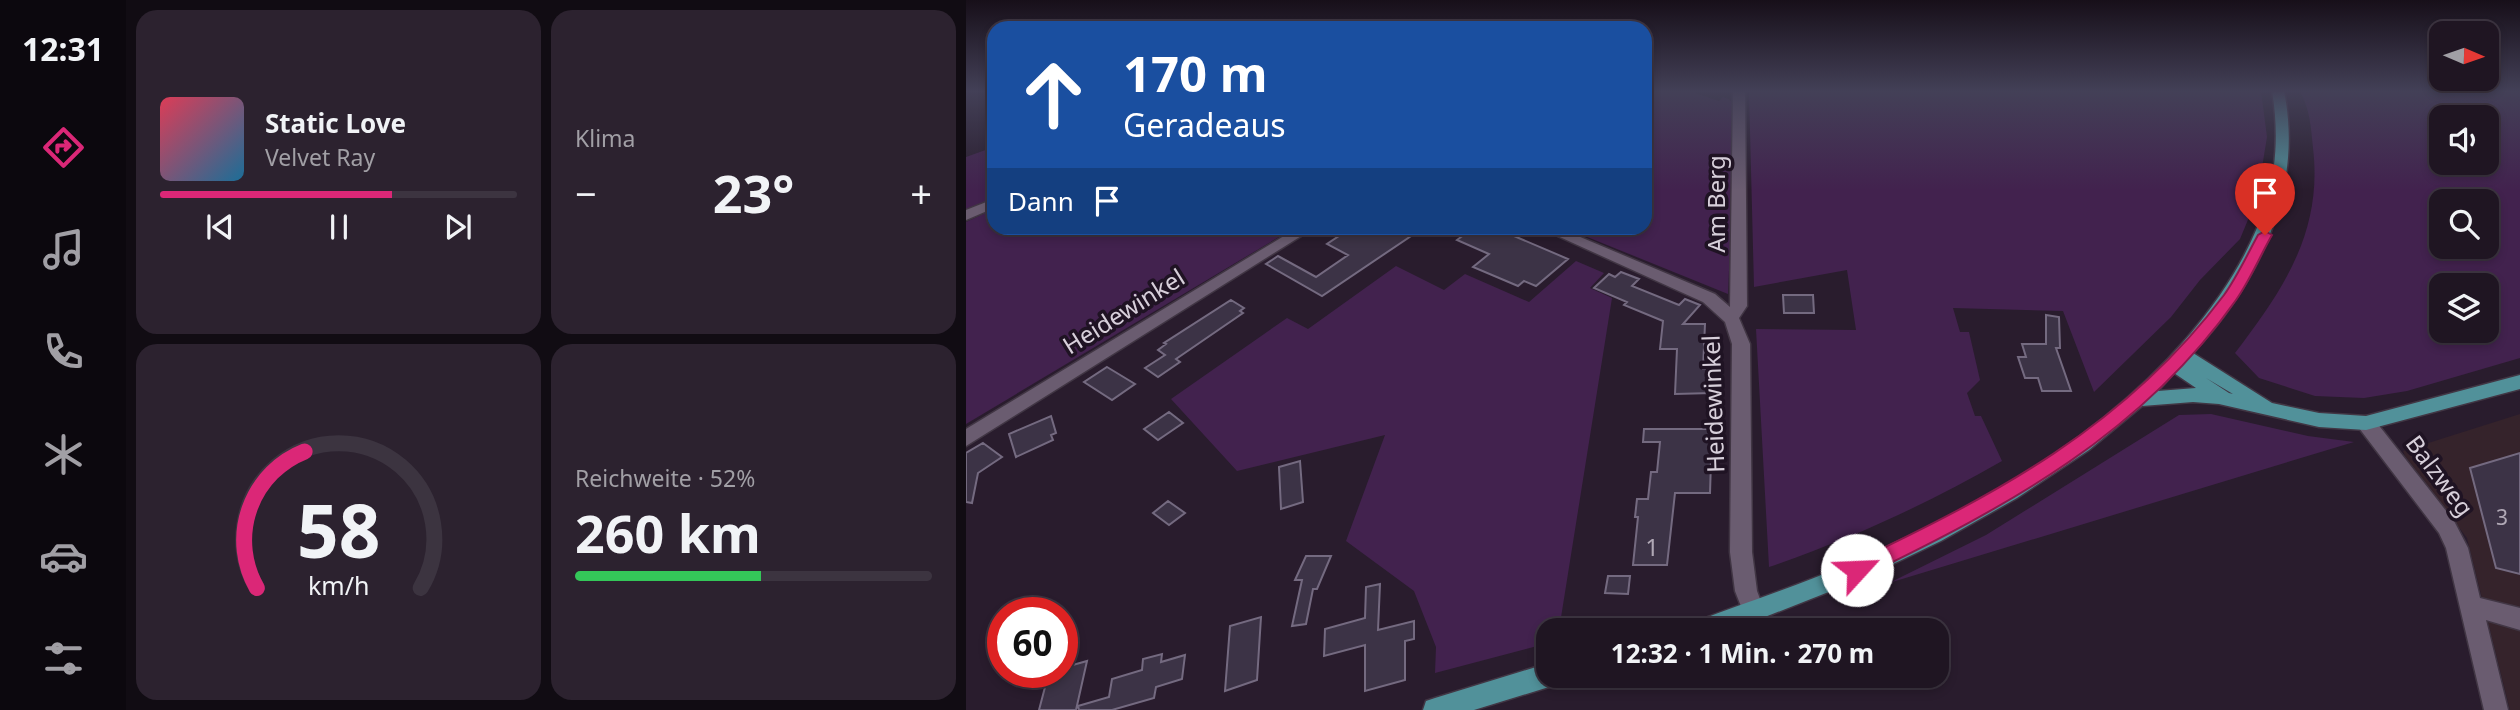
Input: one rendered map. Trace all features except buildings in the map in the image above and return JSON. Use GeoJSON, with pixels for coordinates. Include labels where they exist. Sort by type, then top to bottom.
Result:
{"type":"FeatureCollection","features":[{"type":"Feature","properties":{"kind":"main road"},"geometry":{"type":"LineString","coordinates":[[1737,618],[1857,570],[1963,519],[2037,475],[2140,399],[2179,360],[2231,297],[2265,235],[2280,180],[2285,143],[2282,124]]}},
{"type":"Feature","properties":{"kind":"main road"},"geometry":{"type":"LineString","coordinates":[[2179,360],[2224,399]]}},
{"type":"Feature","properties":{"kind":"main road"},"geometry":{"type":"LineString","coordinates":[[2179,360],[2278,412]]}},
{"type":"Feature","properties":{"kind":"main road"},"geometry":{"type":"LineString","coordinates":[[2140,399],[2193,395],[2224,399],[2319,420],[2366,423],[2520,382]]}},
{"type":"Feature","properties":{"kind":"main road"},"geometry":{"type":"LineString","coordinates":[[1435,710],[1536,679]]}},
{"type":"Feature","properties":{"kind":"street","name":"Am Berg"},"geometry":{"type":"LineString","coordinates":[[1732,316],[1739,306],[1740,286],[1739,124]]}},
{"type":"Feature","properties":{"kind":"street"},"geometry":{"type":"LineString","coordinates":[[966,216],[987,206]]}},
{"type":"Feature","properties":{"kind":"street","name":"Heidewinkel"},"geometry":{"type":"LineString","coordinates":[[966,438],[1296,235]]}},
{"type":"Feature","properties":{"kind":"street","name":"Heidewinkel"},"geometry":{"type":"LineString","coordinates":[[1564,235],[1709,298],[1732,316],[1739,330],[1741,344],[1741,552],[1746,591],[1754,612]]}},
{"type":"Feature","properties":{"kind":"street","name":"Balzweg"},"geometry":{"type":"LineString","coordinates":[[2366,423],[2447,527],[2457,548],[2496,710]]}},
{"type":"Feature","properties":{"kind":"street"},"geometry":{"type":"LineString","coordinates":[[2473,606],[2520,619]]}},
{"type":"Feature","properties":{"kind":"shaded area"},"geometry":{"type":"Polygon","coordinates":[[[1652,124],[1732,124],[1728,294],[1582,235],[1652,235],[1652,124]]]}},
{"type":"Feature","properties":{"kind":"shaded area"},"geometry":{"type":"Polygon","coordinates":[[[1750,124],[2265,124],[2267,137],[2257,198],[2240,239],[2200,280],[2171,317],[2094,392],[2063,311],[1953,308],[1960,332],[1969,332],[1980,380],[1967,393],[1975,416],[1981,416],[2002,461],[1888,520],[1769,567],[1756,329],[1856,330],[1847,270],[1754,287],[1750,124]]]}},
{"type":"Feature","properties":{"kind":"shaded area"},"geometry":{"type":"Polygon","coordinates":[[[2311,124],[2429,124],[2429,175],[2499,175],[2499,124],[2520,124],[2520,358],[2407,391],[2364,398],[2315,396],[2259,378],[2235,353],[2269,306],[2296,258],[2312,207],[2311,124]]]}},
{"type":"Feature","properties":{"kind":"shaded area"},"geometry":{"type":"Polygon","coordinates":[[[987,150],[987,201],[966,210],[966,157],[987,150]]]}},
{"type":"Feature","properties":{"kind":"shaded area"},"geometry":{"type":"Polygon","coordinates":[[[987,212],[987,235],[1282,235],[966,424],[966,222],[987,212]]]}},
{"type":"Feature","properties":{"kind":"shaded area"},"geometry":{"type":"Polygon","coordinates":[[[1576,261],[1604,273],[1590,288],[1612,298],[1561,618],[1536,618],[1536,646],[1435,673],[1436,647],[1414,591],[1346,541],[1385,435],[1237,471],[1171,399],[1287,318],[1308,329],[1396,266],[1444,290],[1465,274],[1529,302],[1576,261]]]}},
{"type":"Feature","properties":{"kind":"shaded area"},"geometry":{"type":"Polygon","coordinates":[[[2211,414],[2308,436],[2354,442],[1889,583],[1986,535],[2179,415],[2211,414]]]}},
{"type":"Feature","properties":{"kind":"shaded area"},"geometry":{"type":"Polygon","coordinates":[[[2520,414],[2520,710],[2510,710],[2467,538],[2403,451],[2520,414]]]}},
{"type":"Feature","properties":{"kind":"route"},"geometry":{"type":"LineString","coordinates":[[1857,570],[1963,519],[2008,493],[2064,457],[2140,399],[2175,365],[2231,297],[2265,235]]}}]}
